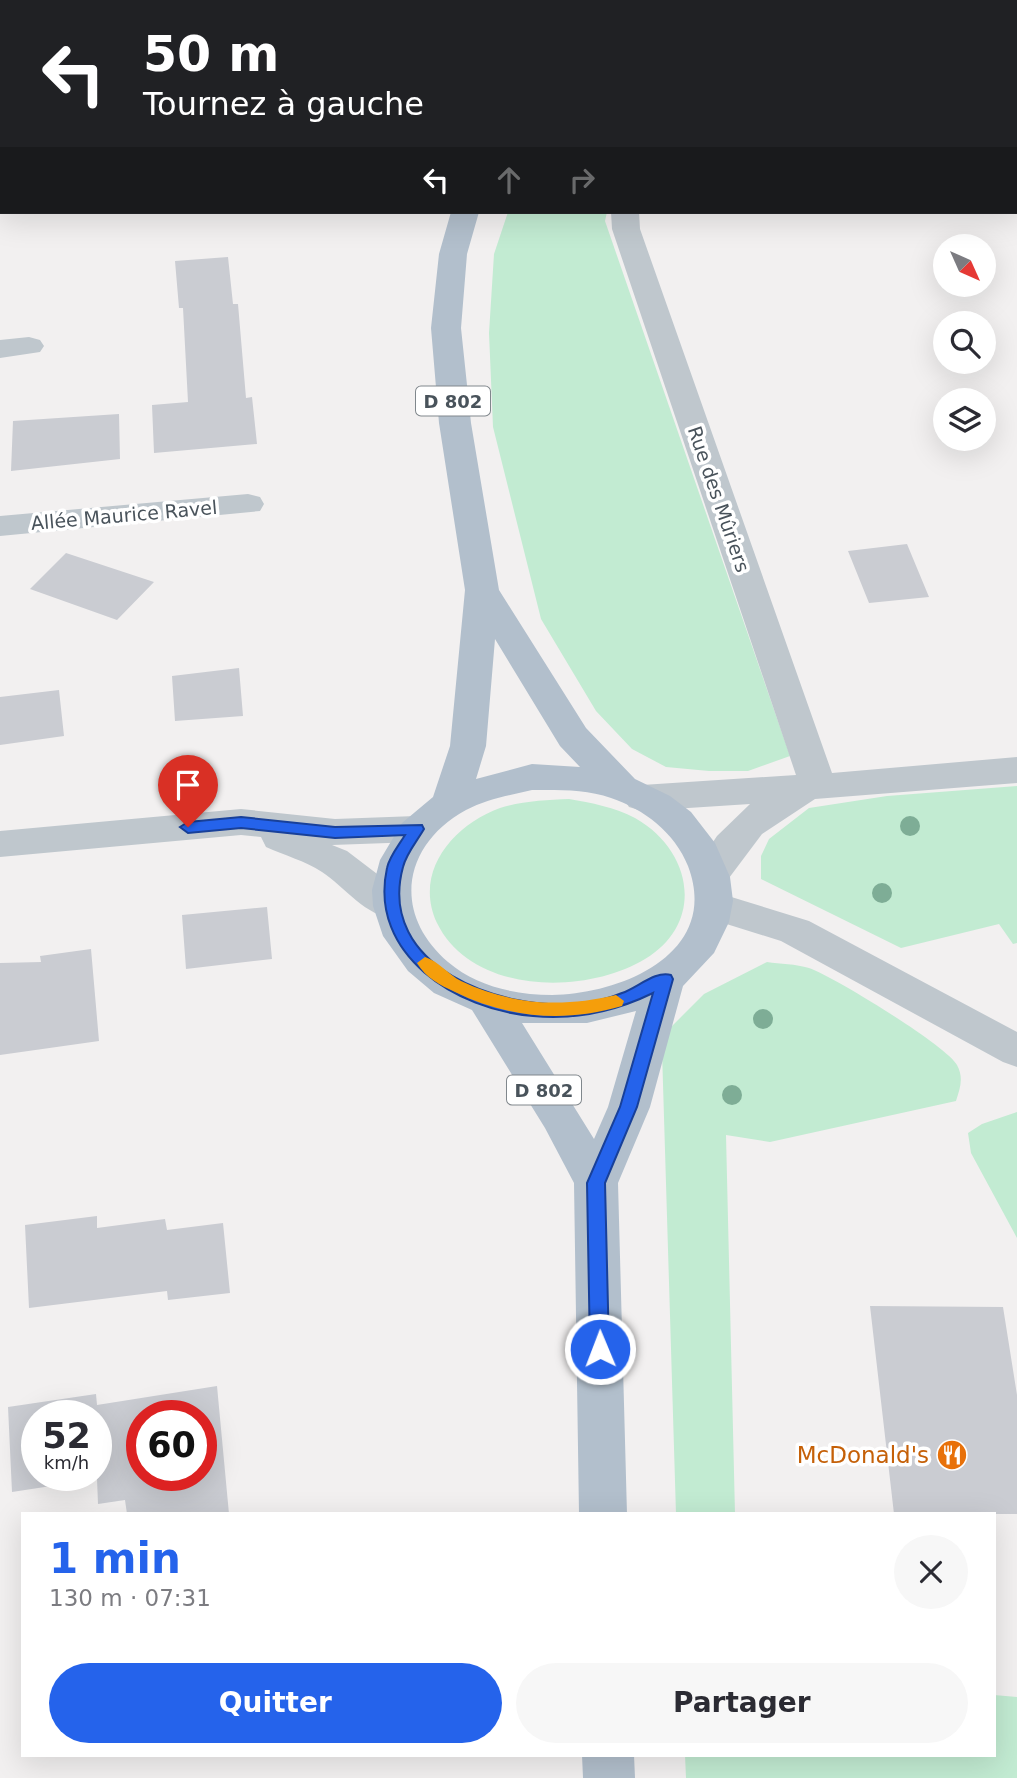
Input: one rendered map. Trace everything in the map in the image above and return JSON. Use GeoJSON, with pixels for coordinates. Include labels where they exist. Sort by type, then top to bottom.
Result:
{"type":"FeatureCollection","features":[{"type":"Feature","properties":{"kind":"main road","name":"D 802"},"geometry":{"type":"LineString","coordinates":[[449,803],[468,746],[482,590],[455,423],[446,328],[453,254],[464,214]]}},
{"type":"Feature","properties":{"kind":"main road","name":"D 802"},"geometry":{"type":"LineString","coordinates":[[482,590],[573,737],[632,793]]}},
{"type":"Feature","properties":{"kind":"main road"},"geometry":{"type":"LineString","coordinates":[[532,777],[579,778],[632,793],[663,809],[694,837],[714,889],[707,933],[690,958],[665,979],[626,999],[581,1010],[532,1010],[486,1000],[439,977],[406,944],[391,906],[395,866],[416,829],[449,803],[488,786],[532,777]]}},
{"type":"Feature","properties":{"kind":"main road","name":"D 802"},"geometry":{"type":"LineString","coordinates":[[603,1512],[596,1183],[628,1107],[665,979]]}},
{"type":"Feature","properties":{"kind":"main road","name":"D 802"},"geometry":{"type":"LineString","coordinates":[[486,1000],[560,1116],[596,1183]]}},
{"type":"Feature","properties":{"kind":"main road"},"geometry":{"type":"LineString","coordinates":[[608,1757],[609,1778]]}},
{"type":"Feature","properties":{"kind":"street","name":"Rue des Mûriers"},"geometry":{"type":"LineString","coordinates":[[625,214],[626,229],[818,786]]}},
{"type":"Feature","properties":{"kind":"street","name":"Allée Maurice Ravel"},"geometry":{"type":"LineString","coordinates":[[0,526],[248,504]]}},
{"type":"Feature","properties":{"kind":"street"},"geometry":{"type":"LineString","coordinates":[[632,793],[751,793],[1017,770]]}},
{"type":"Feature","properties":{"kind":"street"},"geometry":{"type":"LineString","coordinates":[[818,786],[768,807],[733,838],[714,889],[1017,1051]]}},
{"type":"Feature","properties":{"kind":"street"},"geometry":{"type":"LineString","coordinates":[[0,844],[241,822],[335,832],[416,829]]}},
{"type":"Feature","properties":{"kind":"street"},"geometry":{"type":"LineString","coordinates":[[241,822],[334,861],[391,906]]}},
{"type":"Feature","properties":{"kind":"street"},"geometry":{"type":"LineString","coordinates":[[979,1030],[1017,1019]]}},
{"type":"Feature","properties":{"kind":"green space"},"geometry":{"type":"Polygon","coordinates":[[[507,214],[607,214],[605,221],[790,756],[748,771],[709,771],[666,767],[632,749],[596,711],[541,619],[493,427],[489,333],[494,254],[507,214]]]}},
{"type":"Feature","properties":{"kind":"green space"},"geometry":{"type":"Polygon","coordinates":[[[1017,786],[1017,943],[1013,944],[999,924],[901,948],[761,879],[761,856],[769,839],[809,808],[887,796],[1017,786]]]}},
{"type":"Feature","properties":{"kind":"green space"},"geometry":{"type":"Polygon","coordinates":[[[569,799],[627,814],[654,832],[669,848],[679,867],[684,887],[684,907],[677,926],[664,944],[645,959],[621,971],[593,979],[532,982],[503,976],[476,964],[454,947],[437,923],[431,904],[430,886],[442,853],[453,838],[467,826],[500,808],[525,802],[569,799]]]}},
{"type":"Feature","properties":{"kind":"green space"},"geometry":{"type":"Polygon","coordinates":[[[767,962],[809,968],[888,1012],[933,1043],[957,1065],[961,1079],[956,1101],[770,1142],[726,1135],[735,1512],[676,1512],[662,1051],[670,1028],[704,994],[767,962]]]}},
{"type":"Feature","properties":{"kind":"green space"},"geometry":{"type":"Polygon","coordinates":[[[1017,1112],[1017,1238],[971,1153],[968,1133],[982,1124],[1017,1112]]]}},
{"type":"Feature","properties":{"kind":"green space"},"geometry":{"type":"Polygon","coordinates":[[[996,1695],[1017,1697],[1017,1778],[686,1778],[685,1757],[996,1757],[996,1695]]]}},
{"type":"Feature","properties":{"kind":"building"},"geometry":{"type":"Polygon","coordinates":[[[228,257],[233,304],[238,304],[246,398],[252,397],[257,444],[154,453],[152,405],[188,402],[183,308],[179,308],[175,261],[228,257]]]}},
{"type":"Feature","properties":{"kind":"building"},"geometry":{"type":"Polygon","coordinates":[[[119,414],[120,459],[11,471],[13,421],[119,414]]]}},
{"type":"Feature","properties":{"kind":"building"},"geometry":{"type":"Polygon","coordinates":[[[907,544],[929,597],[869,603],[848,551],[907,544]]]}},
{"type":"Feature","properties":{"kind":"building"},"geometry":{"type":"Polygon","coordinates":[[[66,553],[154,582],[117,620],[30,589],[66,553]]]}},
{"type":"Feature","properties":{"kind":"building"},"geometry":{"type":"Polygon","coordinates":[[[239,668],[243,716],[175,721],[172,676],[239,668]]]}},
{"type":"Feature","properties":{"kind":"building"},"geometry":{"type":"Polygon","coordinates":[[[59,690],[64,736],[0,745],[0,697],[59,690]]]}},
{"type":"Feature","properties":{"kind":"building"},"geometry":{"type":"Polygon","coordinates":[[[267,907],[272,959],[186,969],[182,915],[267,907]]]}},
{"type":"Feature","properties":{"kind":"building"},"geometry":{"type":"Polygon","coordinates":[[[91,949],[99,1041],[0,1055],[0,963],[41,962],[40,956],[91,949]]]}},
{"type":"Feature","properties":{"kind":"building"},"geometry":{"type":"Polygon","coordinates":[[[97,1216],[97,1228],[165,1219],[167,1230],[223,1223],[230,1293],[168,1300],[167,1291],[29,1308],[25,1225],[97,1216]]]}},
{"type":"Feature","properties":{"kind":"building","name":"McDonald's"},"geometry":{"type":"Polygon","coordinates":[[[870,1306],[1003,1307],[1017,1395],[1017,1514],[894,1512],[870,1306]]]}},
{"type":"Feature","properties":{"kind":"building"},"geometry":{"type":"Polygon","coordinates":[[[217,1386],[229,1512],[127,1512],[125,1500],[98,1504],[97,1491],[112,1491],[112,1403],[126,1400],[126,1491],[217,1491],[217,1400],[129,1400],[217,1386]]]}},
{"type":"Feature","properties":{"kind":"building"},"geometry":{"type":"Polygon","coordinates":[[[96,1394],[97,1400],[55,1400],[96,1394]]]}},
{"type":"Feature","properties":{"kind":"building"},"geometry":{"type":"Polygon","coordinates":[[[21,1405],[21,1491],[12,1492],[8,1407],[21,1405]]]}},
{"type":"Feature","properties":{"kind":"slow traffic"},"geometry":{"type":"LineString","coordinates":[[425,963],[439,977],[486,1000],[532,1010],[581,1010],[616,1001]]}},
{"type":"Feature","properties":{"kind":"place","name":"McDonald's"},"geometry":{"type":"Point","coordinates":[952,1455]}},
{"type":"Feature","properties":{"kind":"route"},"geometry":{"type":"LineString","coordinates":[[188,827],[241,822],[335,832],[416,829],[395,866],[391,906],[406,944],[439,977],[486,1000],[532,1010],[581,1010],[626,999],[665,979],[628,1107],[596,1183],[600,1349]]}}]}
